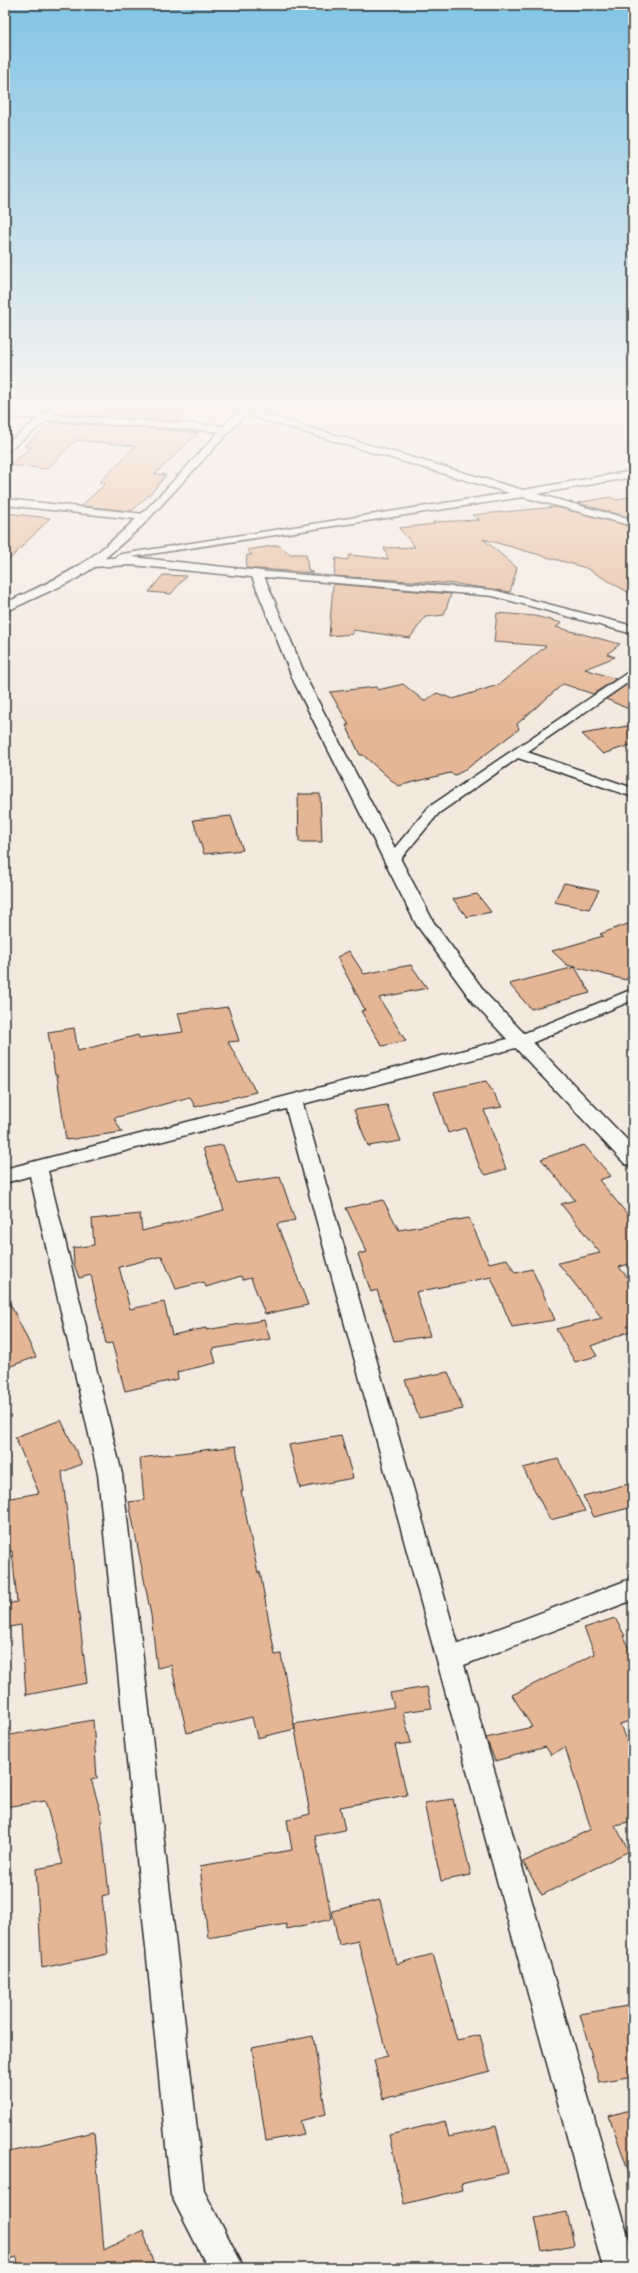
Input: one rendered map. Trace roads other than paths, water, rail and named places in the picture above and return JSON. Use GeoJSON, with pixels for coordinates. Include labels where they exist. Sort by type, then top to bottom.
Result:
{"type":"FeatureCollection","features":[{"type":"Feature","properties":{"kind":"main road"},"geometry":{"type":"LineString","coordinates":[[5,608],[70,576],[91,563],[150,511]]}},
{"type":"Feature","properties":{"kind":"main road"},"geometry":{"type":"LineString","coordinates":[[107,550],[127,559]]}},
{"type":"Feature","properties":{"kind":"main road"},"geometry":{"type":"LineString","coordinates":[[91,563],[127,559],[257,574],[301,682],[425,924],[481,1000],[633,1159]]}},
{"type":"Feature","properties":{"kind":"street"},"geometry":{"type":"LineString","coordinates":[[89,511],[144,517]]}},
{"type":"Feature","properties":{"kind":"street"},"geometry":{"type":"LineString","coordinates":[[127,559],[417,511]]}},
{"type":"Feature","properties":{"kind":"street"},"geometry":{"type":"LineString","coordinates":[[590,511],[633,523]]}},
{"type":"Feature","properties":{"kind":"street"},"geometry":{"type":"LineString","coordinates":[[257,574],[493,593],[633,630]]}},
{"type":"Feature","properties":{"kind":"street"},"geometry":{"type":"LineString","coordinates":[[392,860],[434,810],[633,673]]}},
{"type":"Feature","properties":{"kind":"street"},"geometry":{"type":"LineString","coordinates":[[516,753],[633,793]]}},
{"type":"Feature","properties":{"kind":"street"},"geometry":{"type":"LineString","coordinates":[[5,1176],[521,1041],[633,994]]}},
{"type":"Feature","properties":{"kind":"street"},"geometry":{"type":"LineString","coordinates":[[293,1101],[620,2268]]}},
{"type":"Feature","properties":{"kind":"street"},"geometry":{"type":"LineString","coordinates":[[38,1168],[110,1474],[188,2195],[227,2268]]}},
{"type":"Feature","properties":{"kind":"street"},"geometry":{"type":"LineString","coordinates":[[450,1659],[633,1589]]}}]}
